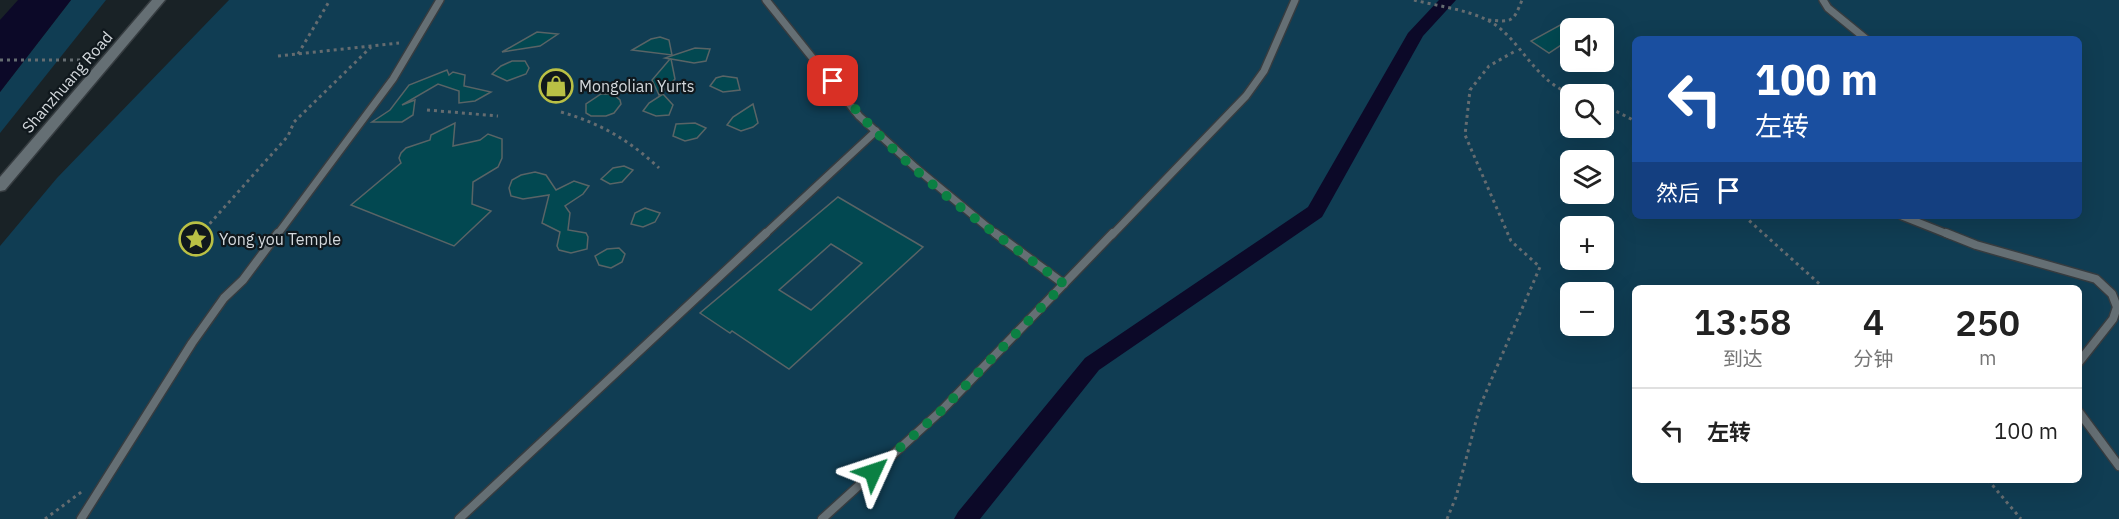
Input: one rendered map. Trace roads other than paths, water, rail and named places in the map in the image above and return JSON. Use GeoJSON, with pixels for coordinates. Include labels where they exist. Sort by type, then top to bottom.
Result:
{"type":"FeatureCollection","features":[{"type":"Feature","properties":{"kind":"main road","name":"Shanzhuang Road"},"geometry":{"type":"LineString","coordinates":[[0,186],[159,0]]}},
{"type":"Feature","properties":{"kind":"lane"},"geometry":{"type":"LineString","coordinates":[[81,519],[192,343],[224,298],[243,280],[265,251],[393,78],[440,0]]}},
{"type":"Feature","properties":{"kind":"lane"},"geometry":{"type":"LineString","coordinates":[[766,0],[859,116],[976,219],[1064,284]]}},
{"type":"Feature","properties":{"kind":"lane"},"geometry":{"type":"LineString","coordinates":[[822,519],[942,410],[1246,96],[1264,71],[1295,0]]}},
{"type":"Feature","properties":{"kind":"lane"},"geometry":{"type":"LineString","coordinates":[[1823,0],[1828,8],[1862,36]]}},
{"type":"Feature","properties":{"kind":"lane"},"geometry":{"type":"LineString","coordinates":[[459,519],[876,131]]}},
{"type":"Feature","properties":{"kind":"lane"},"geometry":{"type":"LineString","coordinates":[[1910,219],[1976,245],[2096,279],[2112,294],[2117,307],[2113,319],[2082,358]]}},
{"type":"Feature","properties":{"kind":"lane"},"geometry":{"type":"LineString","coordinates":[[2082,416],[2119,466]]}},
{"type":"Feature","properties":{"kind":"waterway"},"geometry":{"type":"LineString","coordinates":[[966,519],[1092,364],[1315,212],[1416,33],[1448,0]]}},
{"type":"Feature","properties":{"kind":"place","name":"Mongolian Yurts"},"geometry":{"type":"Point","coordinates":[556,86]}},
{"type":"Feature","properties":{"kind":"place","name":"Yong you Temple"},"geometry":{"type":"Point","coordinates":[196,239]}}]}
